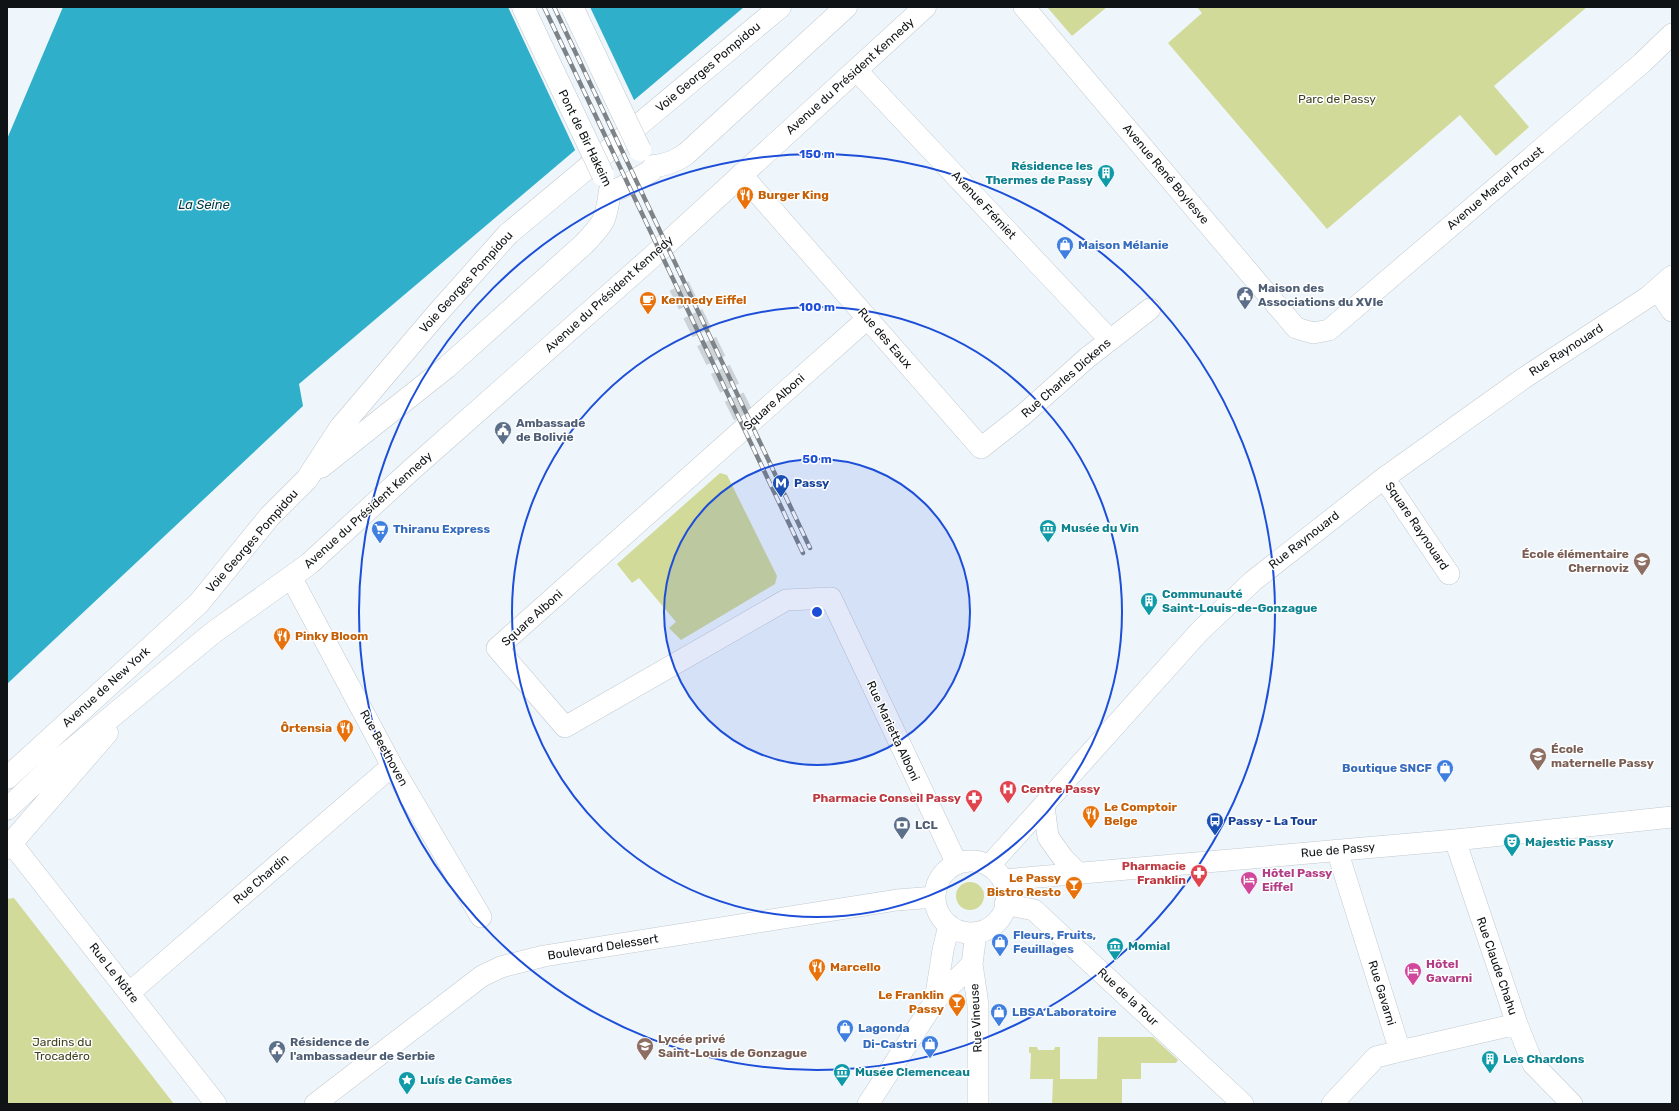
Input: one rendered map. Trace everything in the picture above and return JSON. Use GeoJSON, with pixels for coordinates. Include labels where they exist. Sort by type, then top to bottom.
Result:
{"type":"FeatureCollection","features":[{"type":"Feature","properties":{"kind":"main road","name":"Pont de Bir Hakeim"},"geometry":{"type":"LineString","coordinates":[[523,7],[606,183],[621,188],[651,171],[647,158]]}},
{"type":"Feature","properties":{"kind":"main road"},"geometry":{"type":"LineString","coordinates":[[572,7],[647,158],[665,165],[677,161],[686,154],[846,7]]}},
{"type":"Feature","properties":{"kind":"main road","name":"Voie Georges Pompidou"},"geometry":{"type":"LineString","coordinates":[[199,602],[270,516],[307,479],[340,428],[435,316],[508,234],[780,7]]}},
{"type":"Feature","properties":{"kind":"main road","name":"Avenue du Président Kennedy"},"geometry":{"type":"LineString","coordinates":[[291,577],[309,564],[410,472],[648,261],[741,174],[857,71],[925,7]]}},
{"type":"Feature","properties":{"kind":"main road"},"geometry":{"type":"LineString","coordinates":[[307,479],[447,367],[584,244],[602,226],[607,213],[606,183]]}},
{"type":"Feature","properties":{"kind":"main road","name":"Avenue de New York"},"geometry":{"type":"LineString","coordinates":[[7,809],[58,761],[214,632],[291,577]]}},
{"type":"Feature","properties":{"kind":"main road","name":"Avenue de New York"},"geometry":{"type":"LineString","coordinates":[[9,775],[199,602]]}},
{"type":"Feature","properties":{"kind":"main road","name":"Avenue de New York"},"geometry":{"type":"LineString","coordinates":[[9,846],[84,761],[139,695]]}},
{"type":"Feature","properties":{"kind":"street","name":"Avenue René Boylesve"},"geometry":{"type":"LineString","coordinates":[[1024,7],[1296,328],[1313,333]]}},
{"type":"Feature","properties":{"kind":"street","name":"Avenue Marcel Proust"},"geometry":{"type":"LineString","coordinates":[[1313,333],[1329,330],[1636,68],[1672,34]]}},
{"type":"Feature","properties":{"kind":"street","name":"Avenue Frémiet"},"geometry":{"type":"LineString","coordinates":[[857,71],[1110,340]]}},
{"type":"Feature","properties":{"kind":"street","name":"Rue des Eaux"},"geometry":{"type":"LineString","coordinates":[[741,174],[981,448]]}},
{"type":"Feature","properties":{"kind":"street"},"geometry":{"type":"LineString","coordinates":[[1664,282],[1672,311]]}},
{"type":"Feature","properties":{"kind":"street","name":"Rue Raynouard"},"geometry":{"type":"LineString","coordinates":[[996,873],[1044,806],[1200,630],[1253,581],[1384,478],[1524,378],[1648,297],[1664,282]]}},
{"type":"Feature","properties":{"kind":"street","name":"Rue Charles Dickens"},"geometry":{"type":"LineString","coordinates":[[981,448],[1023,415],[1087,358],[1150,309]]}},
{"type":"Feature","properties":{"kind":"street","name":"Square Alboni"},"geometry":{"type":"LineString","coordinates":[[831,598],[786,600],[565,727],[497,648],[867,319]]}},
{"type":"Feature","properties":{"kind":"street","name":"Square Raynouard"},"geometry":{"type":"LineString","coordinates":[[1384,478],[1449,574]]}},
{"type":"Feature","properties":{"kind":"street","name":"Rue Beethoven"},"geometry":{"type":"LineString","coordinates":[[291,577],[392,766],[481,917]]}},
{"type":"Feature","properties":{"kind":"street","name":"Rue Marietta Alboni"},"geometry":{"type":"LineString","coordinates":[[831,598],[957,864]]}},
{"type":"Feature","properties":{"kind":"street","name":"Rue Chardin"},"geometry":{"type":"LineString","coordinates":[[129,993],[392,766]]}},
{"type":"Feature","properties":{"kind":"street"},"geometry":{"type":"LineString","coordinates":[[1044,806],[1048,837],[1062,858],[1078,873]]}},
{"type":"Feature","properties":{"kind":"street","name":"Rue de Passy"},"geometry":{"type":"LineString","coordinates":[[996,873],[1039,876],[1078,873],[1455,840],[1672,817]]}},
{"type":"Feature","properties":{"kind":"street","name":"Rue Claude Chahu"},"geometry":{"type":"LineString","coordinates":[[1400,1051],[1517,1024],[1455,840]]}},
{"type":"Feature","properties":{"kind":"street","name":"Rue Le Nôtre"},"geometry":{"type":"LineString","coordinates":[[9,846],[129,993],[216,1104]]}},
{"type":"Feature","properties":{"kind":"street","name":"Rue Gavarni"},"geometry":{"type":"LineString","coordinates":[[1337,850],[1400,1051]]}},
{"type":"Feature","properties":{"kind":"street"},"geometry":{"type":"LineString","coordinates":[[973,861],[996,873],[1006,891],[1003,912],[997,921],[988,928],[976,933],[962,932],[949,925],[938,912],[935,897],[936,886],[948,869],[957,864],[973,861]]}},
{"type":"Feature","properties":{"kind":"street"},"geometry":{"type":"LineString","coordinates":[[1005,904],[1034,910],[1039,876]]}},
{"type":"Feature","properties":{"kind":"street","name":"Boulevard Delessert"},"geometry":{"type":"LineString","coordinates":[[315,1104],[482,976],[501,967],[544,956],[897,900],[935,897]]}},
{"type":"Feature","properties":{"kind":"street","name":"Rue de la Tour"},"geometry":{"type":"LineString","coordinates":[[1034,910],[1243,1104]]}},
{"type":"Feature","properties":{"kind":"street"},"geometry":{"type":"LineString","coordinates":[[936,1001],[949,925]]}},
{"type":"Feature","properties":{"kind":"street","name":"Rue Vineuse"},"geometry":{"type":"LineString","coordinates":[[976,933],[972,964],[978,1005],[978,1104]]}},
{"type":"Feature","properties":{"kind":"street"},"geometry":{"type":"LineString","coordinates":[[868,1104],[936,1001],[972,964]]}},
{"type":"Feature","properties":{"kind":"street"},"geometry":{"type":"LineString","coordinates":[[1517,1024],[1533,1064],[1572,1104]]}},
{"type":"Feature","properties":{"kind":"street"},"geometry":{"type":"LineString","coordinates":[[1332,1104],[1376,1057],[1400,1051]]}},
{"type":"Feature","properties":{"kind":"green space"},"geometry":{"type":"Polygon","coordinates":[[[1047,7],[1107,7],[1072,36],[1047,7]]]}},
{"type":"Feature","properties":{"kind":"green space","name":"Parc de Passy"},"geometry":{"type":"Polygon","coordinates":[[[1197,7],[1587,7],[1494,86],[1529,127],[1496,156],[1460,115],[1327,229],[1168,43],[1202,13],[1197,7]]]}},
{"type":"Feature","properties":{"kind":"green space"},"geometry":{"type":"Polygon","coordinates":[[[720,473],[727,475],[777,576],[775,584],[681,640],[669,628],[676,622],[639,578],[632,583],[617,564],[720,473]]]}},
{"type":"Feature","properties":{"kind":"green space"},"geometry":{"type":"Polygon","coordinates":[[[970,882],[976,883],[980,886],[983,890],[983,902],[980,906],[976,909],[970,910],[964,909],[960,906],[957,902],[956,896],[957,890],[960,886],[964,883],[970,882]]]}},
{"type":"Feature","properties":{"kind":"green space","name":"Jardins du Trocadéro"},"geometry":{"type":"Polygon","coordinates":[[[14,898],[174,1104],[7,1104],[7,899],[14,898]]]}},
{"type":"Feature","properties":{"kind":"green space"},"geometry":{"type":"Polygon","coordinates":[[[1098,1037],[1153,1037],[1178,1060],[1176,1063],[1141,1063],[1141,1079],[1122,1079],[1122,1104],[1052,1104],[1053,1079],[1030,1079],[1031,1054],[1029,1052],[1029,1047],[1037,1047],[1038,1050],[1054,1050],[1055,1047],[1060,1047],[1060,1079],[1097,1079],[1098,1037]]]}},
{"type":"Feature","properties":{"kind":"water","name":"La Seine"},"geometry":{"type":"Polygon","coordinates":[[[63,7],[744,7],[299,384],[303,406],[7,684],[7,139],[63,7]]]}},
{"type":"Feature","properties":{"kind":"pier"},"geometry":{"type":"Polygon","coordinates":[[[508,7],[590,7],[635,102],[576,152],[508,7]]]}},
{"type":"Feature","properties":{"kind":"tunnel"},"geometry":{"type":"LineString","coordinates":[[679,286],[748,425]]}},
{"type":"Feature","properties":{"kind":"railway"},"geometry":{"type":"LineString","coordinates":[[544,7],[803,553]]}},
{"type":"Feature","properties":{"kind":"railway"},"geometry":{"type":"LineString","coordinates":[[554,7],[810,548]]}},
{"type":"Feature","properties":{"kind":"place","name":"Résidence les Thermes de Passy"},"geometry":{"type":"Point","coordinates":[1106,188]}},
{"type":"Feature","properties":{"kind":"place","name":"Burger King"},"geometry":{"type":"Point","coordinates":[745,210]}},
{"type":"Feature","properties":{"kind":"place","name":"Maison Mélanie"},"geometry":{"type":"Point","coordinates":[1065,260]}},
{"type":"Feature","properties":{"kind":"place","name":"Maison des Associations du XVIe"},"geometry":{"type":"Point","coordinates":[1245,310]}},
{"type":"Feature","properties":{"kind":"place","name":"Kennedy Eiffel"},"geometry":{"type":"Point","coordinates":[648,315]}},
{"type":"Feature","properties":{"kind":"place","name":"Ambassade de Bolivie"},"geometry":{"type":"Point","coordinates":[503,445]}},
{"type":"Feature","properties":{"kind":"place","name":"Passy"},"geometry":{"type":"Point","coordinates":[781,498]}},
{"type":"Feature","properties":{"kind":"place","name":"Musée du Vin"},"geometry":{"type":"Point","coordinates":[1048,543]}},
{"type":"Feature","properties":{"kind":"place","name":"Thiranu Express"},"geometry":{"type":"Point","coordinates":[380,544]}},
{"type":"Feature","properties":{"kind":"place","name":"École élémentaire Chernoviz"},"geometry":{"type":"Point","coordinates":[1642,576]}},
{"type":"Feature","properties":{"kind":"place","name":"Communauté Saint-Louis-de-Gonzague"},"geometry":{"type":"Point","coordinates":[1149,616]}},
{"type":"Feature","properties":{"kind":"place","name":"Pinky Bloom"},"geometry":{"type":"Point","coordinates":[282,651]}},
{"type":"Feature","properties":{"kind":"place","name":"Ôrtensia"},"geometry":{"type":"Point","coordinates":[345,743]}},
{"type":"Feature","properties":{"kind":"place","name":"École maternelle Passy"},"geometry":{"type":"Point","coordinates":[1538,771]}},
{"type":"Feature","properties":{"kind":"place","name":"Boutique SNCF"},"geometry":{"type":"Point","coordinates":[1445,783]}},
{"type":"Feature","properties":{"kind":"place","name":"Centre Passy"},"geometry":{"type":"Point","coordinates":[1008,804]}},
{"type":"Feature","properties":{"kind":"place","name":"Pharmacie Conseil Passy"},"geometry":{"type":"Point","coordinates":[974,813]}},
{"type":"Feature","properties":{"kind":"place","name":"Le Comptoir Belge"},"geometry":{"type":"Point","coordinates":[1091,829]}},
{"type":"Feature","properties":{"kind":"place","name":"Passy - La Tour"},"geometry":{"type":"Point","coordinates":[1215,836]}},
{"type":"Feature","properties":{"kind":"place","name":"LCL"},"geometry":{"type":"Point","coordinates":[902,840]}},
{"type":"Feature","properties":{"kind":"place","name":"Majestic Passy"},"geometry":{"type":"Point","coordinates":[1512,857]}},
{"type":"Feature","properties":{"kind":"place","name":"Pharmacie Franklin"},"geometry":{"type":"Point","coordinates":[1199,888]}},
{"type":"Feature","properties":{"kind":"place","name":"Hôtel Passy Eiffel"},"geometry":{"type":"Point","coordinates":[1249,895]}},
{"type":"Feature","properties":{"kind":"place","name":"Le Passy Bistro Resto"},"geometry":{"type":"Point","coordinates":[1074,900]}},
{"type":"Feature","properties":{"kind":"place","name":"Fleurs, Fruits, Feuillages"},"geometry":{"type":"Point","coordinates":[1000,957]}},
{"type":"Feature","properties":{"kind":"place","name":"Momial"},"geometry":{"type":"Point","coordinates":[1115,961]}},
{"type":"Feature","properties":{"kind":"place","name":"Marcello"},"geometry":{"type":"Point","coordinates":[817,982]}},
{"type":"Feature","properties":{"kind":"place","name":"Hôtel Gavarni"},"geometry":{"type":"Point","coordinates":[1413,986]}},
{"type":"Feature","properties":{"kind":"place","name":"Le Franklin Passy"},"geometry":{"type":"Point","coordinates":[957,1017]}},
{"type":"Feature","properties":{"kind":"place","name":"LBSA Laboratoire"},"geometry":{"type":"Point","coordinates":[999,1027]}},
{"type":"Feature","properties":{"kind":"place","name":"Lagonda"},"geometry":{"type":"Point","coordinates":[845,1043]}},
{"type":"Feature","properties":{"kind":"place","name":"Di-Castri"},"geometry":{"type":"Point","coordinates":[930,1059]}},
{"type":"Feature","properties":{"kind":"place","name":"Lycée privé Saint-Louis de Gonzague"},"geometry":{"type":"Point","coordinates":[645,1061]}},
{"type":"Feature","properties":{"kind":"place","name":"Résidence de l'ambassadeur de Serbie"},"geometry":{"type":"Point","coordinates":[277,1064]}},
{"type":"Feature","properties":{"kind":"place","name":"Les Chardons"},"geometry":{"type":"Point","coordinates":[1490,1074]}},
{"type":"Feature","properties":{"kind":"place","name":"Musée Clemenceau"},"geometry":{"type":"Point","coordinates":[842,1087]}},
{"type":"Feature","properties":{"kind":"place","name":"Luís de Camões"},"geometry":{"type":"Point","coordinates":[407,1095]}}]}
